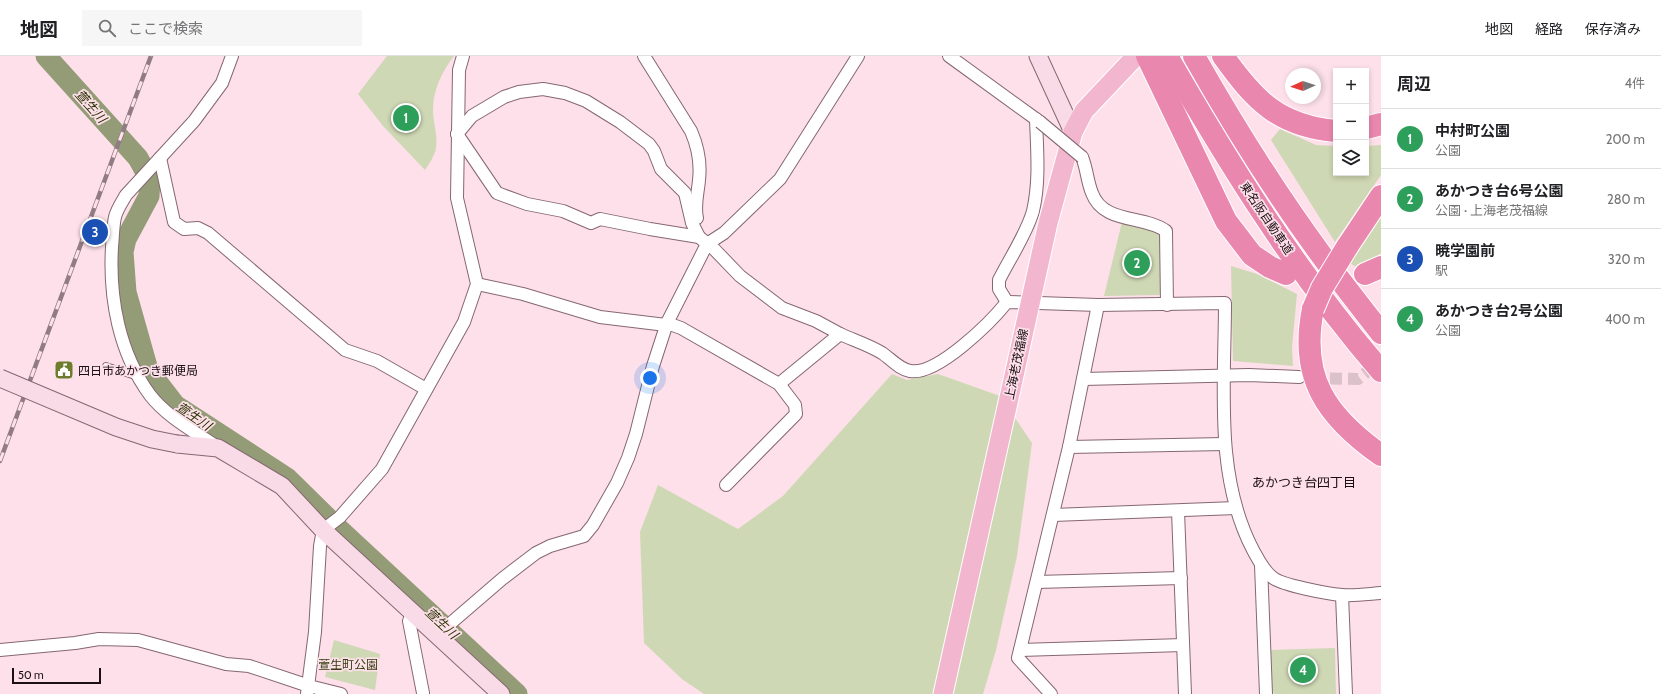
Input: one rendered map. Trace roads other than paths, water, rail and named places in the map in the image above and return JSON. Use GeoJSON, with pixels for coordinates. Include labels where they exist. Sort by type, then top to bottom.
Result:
{"type":"FeatureCollection","features":[{"type":"Feature","properties":{"kind":"highway","name":"東名阪自動車道"},"geometry":{"type":"LineString","coordinates":[[1194,56],[1224,108],[1272,184],[1321,255],[1381,333]]}},
{"type":"Feature","properties":{"kind":"highway"},"geometry":{"type":"LineString","coordinates":[[1224,56],[1257,99],[1274,113],[1295,123],[1315,129],[1333,131]]}},
{"type":"Feature","properties":{"kind":"highway","name":"東名阪自動車道"},"geometry":{"type":"LineString","coordinates":[[1156,60],[1302,269],[1381,371]]}},
{"type":"Feature","properties":{"kind":"highway"},"geometry":{"type":"LineString","coordinates":[[1156,60],[1226,221],[1252,255],[1270,267],[1286,274]]}},
{"type":"Feature","properties":{"kind":"highway"},"geometry":{"type":"LineString","coordinates":[[1369,127],[1381,124]]}},
{"type":"Feature","properties":{"kind":"highway"},"geometry":{"type":"LineString","coordinates":[[1381,196],[1322,288],[1313,309],[1310,325],[1309,345],[1316,384],[1337,417],[1351,431],[1381,455]]}},
{"type":"Feature","properties":{"kind":"main road","name":"上海老茂福線"},"geometry":{"type":"LineString","coordinates":[[943,694],[1048,223],[1073,132],[1084,111],[1136,56]]}},
{"type":"Feature","properties":{"kind":"street"},"geometry":{"type":"LineString","coordinates":[[232,56],[222,83],[194,122],[158,160],[138,184],[126,195],[115,217],[112,283],[119,329],[126,351],[139,378],[151,396],[167,412],[218,448],[282,486],[413,612],[444,629],[501,694]]}},
{"type":"Feature","properties":{"kind":"street"},"geometry":{"type":"LineString","coordinates":[[308,690],[320,546],[326,529],[340,517],[382,469],[464,322],[477,284],[457,198],[459,70],[463,56]]}},
{"type":"Feature","properties":{"kind":"street"},"geometry":{"type":"LineString","coordinates":[[444,629],[502,579],[536,553],[550,546],[584,536],[593,525],[617,483],[628,458],[666,324],[703,240],[695,209],[700,169],[697,144],[691,131],[644,56]]}},
{"type":"Feature","properties":{"kind":"street"},"geometry":{"type":"LineString","coordinates":[[457,134],[492,188],[502,196],[527,204],[563,211],[591,223],[600,219],[703,240],[724,233],[780,178],[858,56]]}},
{"type":"Feature","properties":{"kind":"street"},"geometry":{"type":"LineString","coordinates":[[949,56],[1038,120],[1082,157],[1087,168],[1092,194],[1098,203],[1110,213],[1157,224],[1166,231],[1167,305]]}},
{"type":"Feature","properties":{"kind":"street"},"geometry":{"type":"LineString","coordinates":[[1038,56],[1073,132]]}},
{"type":"Feature","properties":{"kind":"street"},"geometry":{"type":"LineString","coordinates":[[457,134],[472,116],[504,97],[530,89],[557,91],[586,101],[620,122],[649,144],[654,151],[661,168],[685,193],[692,223],[703,240],[740,276],[782,308],[816,321],[881,353],[904,369],[915,371],[932,366],[966,344],[994,318],[1007,302]]}},
{"type":"Feature","properties":{"kind":"street"},"geometry":{"type":"LineString","coordinates":[[459,92],[464,96],[472,116]]}},
{"type":"Feature","properties":{"kind":"street"},"geometry":{"type":"LineString","coordinates":[[1007,302],[999,289],[999,280],[1029,222],[1035,200],[1038,120]]}},
{"type":"Feature","properties":{"kind":"street"},"geometry":{"type":"LineString","coordinates":[[158,160],[174,222],[184,229],[200,228],[218,241],[345,350],[376,361],[426,389]]}},
{"type":"Feature","properties":{"kind":"street"},"geometry":{"type":"LineString","coordinates":[[477,284],[523,294],[600,317],[666,324],[681,328],[779,384],[795,405],[796,414],[726,485]]}},
{"type":"Feature","properties":{"kind":"street"},"geometry":{"type":"LineString","coordinates":[[1007,302],[1098,305],[1225,303],[1224,444],[1236,508],[1246,538],[1261,565],[1272,578],[1289,584],[1342,595],[1381,593]]}},
{"type":"Feature","properties":{"kind":"street"},"geometry":{"type":"LineString","coordinates":[[1051,694],[1018,658],[1053,515],[1098,305]]}},
{"type":"Feature","properties":{"kind":"street"},"geometry":{"type":"LineString","coordinates":[[779,384],[840,334]]}},
{"type":"Feature","properties":{"kind":"street"},"geometry":{"type":"LineString","coordinates":[[1083,379],[1249,375],[1299,378]]}},
{"type":"Feature","properties":{"kind":"street"},"geometry":{"type":"LineString","coordinates":[[0,378],[116,428],[152,440],[218,448]]}},
{"type":"Feature","properties":{"kind":"street"},"geometry":{"type":"LineString","coordinates":[[1068,447],[1224,444]]}},
{"type":"Feature","properties":{"kind":"street"},"geometry":{"type":"LineString","coordinates":[[1053,515],[1236,508]]}},
{"type":"Feature","properties":{"kind":"street"},"geometry":{"type":"LineString","coordinates":[[1178,511],[1185,694]]}},
{"type":"Feature","properties":{"kind":"street"},"geometry":{"type":"LineString","coordinates":[[1261,565],[1266,694]]}},
{"type":"Feature","properties":{"kind":"street"},"geometry":{"type":"LineString","coordinates":[[1037,582],[1180,578]]}},
{"type":"Feature","properties":{"kind":"street"},"geometry":{"type":"LineString","coordinates":[[1342,595],[1346,694]]}},
{"type":"Feature","properties":{"kind":"street"},"geometry":{"type":"LineString","coordinates":[[413,612],[408,621],[420,694]]}},
{"type":"Feature","properties":{"kind":"street"},"geometry":{"type":"LineString","coordinates":[[0,650],[75,643],[99,639],[138,640],[226,664],[249,666],[308,690],[340,694]]}},
{"type":"Feature","properties":{"kind":"street"},"geometry":{"type":"LineString","coordinates":[[1020,650],[1183,644]]}},
{"type":"Feature","properties":{"kind":"lane"},"geometry":{"type":"LineString","coordinates":[[106,366],[139,378]]}},
{"type":"Feature","properties":{"kind":"waterway","name":"萱生川"},"geometry":{"type":"LineString","coordinates":[[46,56],[138,158],[150,180],[149,196],[126,239],[123,252],[126,292],[148,370],[175,405],[287,478],[341,531],[517,694]]}},
{"type":"Feature","properties":{"kind":"tunnel"},"geometry":{"type":"LineString","coordinates":[[1312,378],[1358,379],[1380,362]]}},
{"type":"Feature","properties":{"kind":"railway"},"geometry":{"type":"LineString","coordinates":[[0,461],[151,56]]}},
{"type":"Feature","properties":{"kind":"place","name":"中村町公園"},"geometry":{"type":"Point","coordinates":[406,118]}},
{"type":"Feature","properties":{"kind":"place","name":"暁学園前"},"geometry":{"type":"Point","coordinates":[95,232]}},
{"type":"Feature","properties":{"kind":"place","name":"あかつき台6号公園"},"geometry":{"type":"Point","coordinates":[1137,263]}},
{"type":"Feature","properties":{"kind":"place","name":"四日市あかつき郵便局"},"geometry":{"type":"Point","coordinates":[64,370]}},
{"type":"Feature","properties":{"kind":"place","name":"あかつき台2号公園"},"geometry":{"type":"Point","coordinates":[1303,670]}},
{"type":"Feature","properties":{"kind":"district","name":"あかつき台四丁目"},"geometry":{"type":"Point","coordinates":[1304,482]}},
{"type":"Feature","properties":{"kind":"park label","name":"萱生町公園"},"geometry":{"type":"Point","coordinates":[348,664]}}]}
